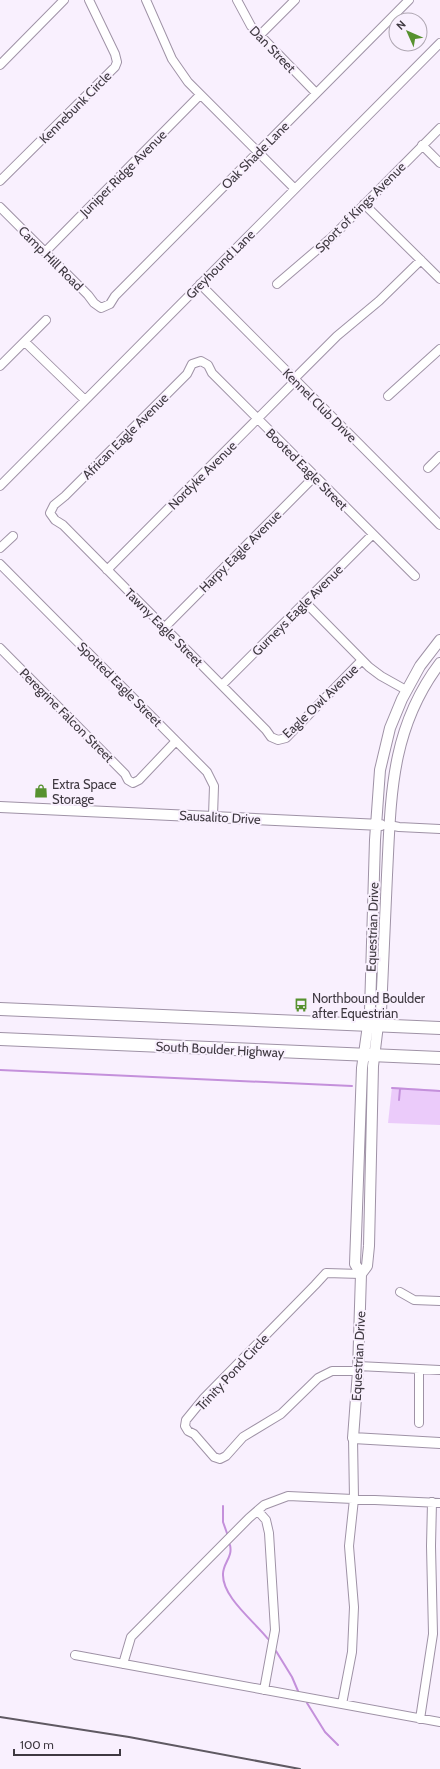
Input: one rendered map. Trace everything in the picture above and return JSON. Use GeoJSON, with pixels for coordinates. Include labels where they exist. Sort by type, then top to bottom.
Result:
{"type":"FeatureCollection","features":[{"type":"Feature","properties":{"kind":"main road"},"geometry":{"type":"LineString","coordinates":[[0,1009],[440,1028]]}},
{"type":"Feature","properties":{"kind":"main road","name":"South Boulder Highway"},"geometry":{"type":"LineString","coordinates":[[0,1039],[440,1058]]}},
{"type":"Feature","properties":{"kind":"street"},"geometry":{"type":"LineString","coordinates":[[0,66],[64,0]]}},
{"type":"Feature","properties":{"kind":"street","name":"Kennebunk Circle"},"geometry":{"type":"LineString","coordinates":[[0,181],[115,67],[117,62],[115,54],[89,0]]}},
{"type":"Feature","properties":{"kind":"street"},"geometry":{"type":"LineString","coordinates":[[146,0],[172,59],[179,70],[200,95],[295,189]]}},
{"type":"Feature","properties":{"kind":"street","name":"Dan Street"},"geometry":{"type":"LineString","coordinates":[[237,0],[245,18],[259,36],[316,93]]}},
{"type":"Feature","properties":{"kind":"street"},"geometry":{"type":"LineString","coordinates":[[259,36],[294,0]]}},
{"type":"Feature","properties":{"kind":"street","name":"Oak Shade Lane"},"geometry":{"type":"LineString","coordinates":[[101,308],[110,304],[115,296],[409,0]]}},
{"type":"Feature","properties":{"kind":"street","name":"Greyhound Lane"},"geometry":{"type":"LineString","coordinates":[[0,486],[440,43]]}},
{"type":"Feature","properties":{"kind":"street","name":"Juniper Ridge Avenue"},"geometry":{"type":"LineString","coordinates":[[45,252],[200,95]]}},
{"type":"Feature","properties":{"kind":"street","name":"Sport of Kings Avenue"},"geometry":{"type":"LineString","coordinates":[[277,284],[332,237],[440,128]]}},
{"type":"Feature","properties":{"kind":"street"},"geometry":{"type":"LineString","coordinates":[[422,145],[440,163]]}},
{"type":"Feature","properties":{"kind":"street"},"geometry":{"type":"LineString","coordinates":[[364,204],[440,279]]}},
{"type":"Feature","properties":{"kind":"street","name":"Camp Hill Road"},"geometry":{"type":"LineString","coordinates":[[0,207],[88,295],[94,303],[101,308]]}},
{"type":"Feature","properties":{"kind":"street","name":"Nordyke Avenue"},"geometry":{"type":"LineString","coordinates":[[107,570],[258,419],[337,336],[379,301],[421,260]]}},
{"type":"Feature","properties":{"kind":"street","name":"Kennel Club Drive"},"geometry":{"type":"LineString","coordinates":[[200,284],[440,525]]}},
{"type":"Feature","properties":{"kind":"street"},"geometry":{"type":"LineString","coordinates":[[0,366],[46,320]]}},
{"type":"Feature","properties":{"kind":"street"},"geometry":{"type":"LineString","coordinates":[[25,342],[85,400]]}},
{"type":"Feature","properties":{"kind":"street"},"geometry":{"type":"LineString","coordinates":[[388,396],[440,348]]}},
{"type":"Feature","properties":{"kind":"street","name":"Booted Eagle Street"},"geometry":{"type":"LineString","coordinates":[[201,361],[208,365],[212,373],[415,576]]}},
{"type":"Feature","properties":{"kind":"street","name":"African Eagle Avenue"},"geometry":{"type":"LineString","coordinates":[[50,513],[54,505],[65,496],[187,374],[192,364],[201,361]]}},
{"type":"Feature","properties":{"kind":"street"},"geometry":{"type":"LineString","coordinates":[[428,468],[440,456]]}},
{"type":"Feature","properties":{"kind":"street","name":"Harpy Eagle Avenue"},"geometry":{"type":"LineString","coordinates":[[165,627],[315,476]]}},
{"type":"Feature","properties":{"kind":"street","name":"Tawny Eagle Street"},"geometry":{"type":"LineString","coordinates":[[50,513],[55,520],[63,525],[165,627],[266,730],[271,737],[278,740]]}},
{"type":"Feature","properties":{"kind":"street","name":"Gurneys Eagle Avenue"},"geometry":{"type":"LineString","coordinates":[[222,685],[373,534]]}},
{"type":"Feature","properties":{"kind":"street"},"geometry":{"type":"LineString","coordinates":[[0,548],[13,536]]}},
{"type":"Feature","properties":{"kind":"street","name":"Spotted Eagle Street"},"geometry":{"type":"LineString","coordinates":[[0,564],[212,779],[215,794],[213,816]]}},
{"type":"Feature","properties":{"kind":"street"},"geometry":{"type":"LineString","coordinates":[[305,602],[362,660],[381,676],[406,690]]}},
{"type":"Feature","properties":{"kind":"street","name":"Equestrian Drive"},"geometry":{"type":"LineString","coordinates":[[353,1438],[358,1368],[361,1274],[355,1264],[369,1054],[373,1025],[370,1011],[378,793],[384,749],[390,728],[406,690],[420,666],[440,640]]}},
{"type":"Feature","properties":{"kind":"street","name":"Peregrine Falcon Street"},"geometry":{"type":"LineString","coordinates":[[0,648],[125,774],[128,780],[133,783],[138,780],[176,741]]}},
{"type":"Feature","properties":{"kind":"street","name":"Eagle Owl Avenue"},"geometry":{"type":"LineString","coordinates":[[278,740],[286,738],[362,660]]}},
{"type":"Feature","properties":{"kind":"street","name":"Equestrian Drive"},"geometry":{"type":"LineString","coordinates":[[373,1025],[381,1012],[389,825],[393,776],[398,753],[415,705],[440,663]]}},
{"type":"Feature","properties":{"kind":"street","name":"Sausalito Drive"},"geometry":{"type":"LineString","coordinates":[[0,807],[376,824],[398,827],[440,829]]}},
{"type":"Feature","properties":{"kind":"street","name":"Trinity Pond Circle"},"geometry":{"type":"LineString","coordinates":[[358,1368],[332,1370],[318,1378],[284,1411],[274,1419],[251,1431],[237,1443],[226,1456],[220,1459],[214,1457],[194,1434],[188,1431],[185,1426],[186,1420],[204,1398],[326,1272],[361,1274]]}},
{"type":"Feature","properties":{"kind":"street"},"geometry":{"type":"LineString","coordinates":[[400,1292],[414,1300],[440,1302]]}},
{"type":"Feature","properties":{"kind":"street"},"geometry":{"type":"LineString","coordinates":[[358,1368],[440,1370]]}},
{"type":"Feature","properties":{"kind":"street"},"geometry":{"type":"LineString","coordinates":[[418,1423],[419,1369]]}},
{"type":"Feature","properties":{"kind":"street"},"geometry":{"type":"LineString","coordinates":[[342,1704],[352,1652],[353,1637],[354,1608],[350,1546],[354,1499],[353,1438],[440,1443]]}},
{"type":"Feature","properties":{"kind":"street"},"geometry":{"type":"LineString","coordinates":[[123,1664],[131,1638],[264,1505],[288,1496],[436,1503],[431,1546],[433,1634],[420,1719]]}},
{"type":"Feature","properties":{"kind":"street"},"geometry":{"type":"LineString","coordinates":[[258,1511],[266,1520],[269,1533],[275,1630],[264,1690]]}},
{"type":"Feature","properties":{"kind":"street"},"geometry":{"type":"LineString","coordinates":[[75,1655],[440,1722]]}},
{"type":"Feature","properties":{"kind":"shaded area"},"geometry":{"type":"Polygon","coordinates":[[[392,1087],[440,1090],[440,1125],[388,1123],[392,1087]]]}},
{"type":"Feature","properties":{"kind":"waterway"},"geometry":{"type":"LineString","coordinates":[[0,1070],[352,1086]]}},
{"type":"Feature","properties":{"kind":"waterway"},"geometry":{"type":"LineString","coordinates":[[392,1088],[440,1091]]}},
{"type":"Feature","properties":{"kind":"waterway"},"geometry":{"type":"LineString","coordinates":[[399,1100],[400,1089]]}},
{"type":"Feature","properties":{"kind":"waterway"},"geometry":{"type":"LineString","coordinates":[[223,1506],[223,1522],[228,1536]]}},
{"type":"Feature","properties":{"kind":"waterway"},"geometry":{"type":"LineString","coordinates":[[230,1545],[231,1549],[229,1557],[223,1570],[224,1583],[233,1600],[268,1639]]}},
{"type":"Feature","properties":{"kind":"waterway"},"geometry":{"type":"LineString","coordinates":[[276,1651],[292,1677],[298,1691]]}},
{"type":"Feature","properties":{"kind":"waterway"},"geometry":{"type":"LineString","coordinates":[[307,1703],[325,1732],[338,1745]]}},
{"type":"Feature","properties":{"kind":"railway"},"geometry":{"type":"LineString","coordinates":[[0,1717],[129,1737],[300,1769]]}},
{"type":"Feature","properties":{"kind":"place","name":"Extra Space Storage"},"geometry":{"type":"Point","coordinates":[41,791]}},
{"type":"Feature","properties":{"kind":"place","name":"Northbound Boulder after Equestrian"},"geometry":{"type":"Point","coordinates":[301,1005]}}]}
